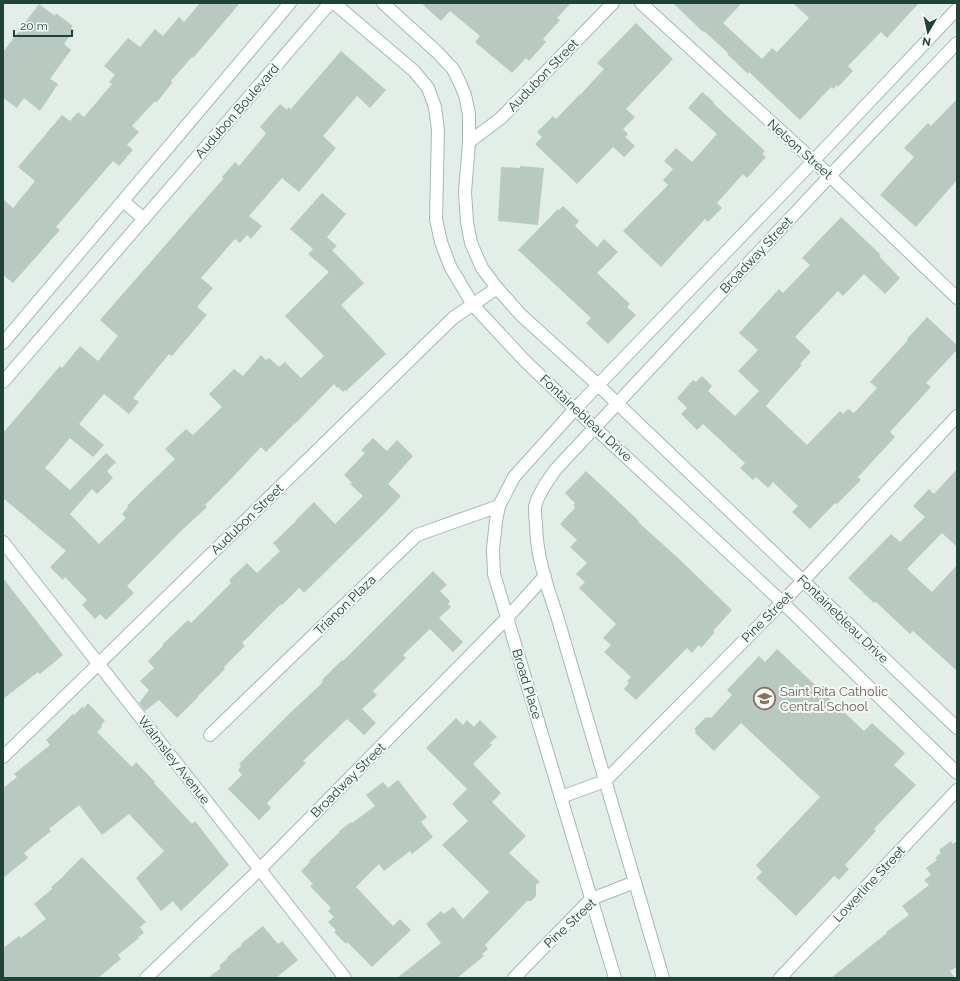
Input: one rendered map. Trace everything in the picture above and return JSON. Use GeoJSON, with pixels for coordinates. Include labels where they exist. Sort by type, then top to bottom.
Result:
{"type":"FeatureCollection","features":[{"type":"Feature","properties":{"kind":"street"},"geometry":{"type":"LineString","coordinates":[[3,343],[290,3]]}},
{"type":"Feature","properties":{"kind":"street","name":"Audubon Boulevard"},"geometry":{"type":"LineString","coordinates":[[3,382],[330,3]]}},
{"type":"Feature","properties":{"kind":"street","name":"Fontainebleau Drive"},"geometry":{"type":"LineString","coordinates":[[334,3],[414,71],[428,88],[435,108],[438,130],[436,219],[441,242],[450,266],[473,305],[525,361],[782,602],[957,773]]}},
{"type":"Feature","properties":{"kind":"street","name":"Fontainebleau Drive"},"geometry":{"type":"LineString","coordinates":[[382,3],[437,52],[453,69],[465,95],[469,114],[469,142],[465,192],[467,222],[471,243],[482,268],[497,288],[521,315],[598,385],[957,728]]}},
{"type":"Feature","properties":{"kind":"street","name":"Audubon Street"},"geometry":{"type":"LineString","coordinates":[[469,142],[501,118],[613,3]]}},
{"type":"Feature","properties":{"kind":"street","name":"Nelson Street"},"geometry":{"type":"LineString","coordinates":[[641,3],[830,176],[957,298]]}},
{"type":"Feature","properties":{"kind":"street","name":"Broadway Street"},"geometry":{"type":"LineString","coordinates":[[575,409],[957,9]]}},
{"type":"Feature","properties":{"kind":"street","name":"Broadway Street"},"geometry":{"type":"LineString","coordinates":[[146,978],[260,869],[507,618],[545,576],[538,552],[535,506],[543,487],[556,469],[830,176],[957,43]]}},
{"type":"Feature","properties":{"kind":"street"},"geometry":{"type":"LineString","coordinates":[[123,202],[144,219]]}},
{"type":"Feature","properties":{"kind":"street","name":"Audubon Street"},"geometry":{"type":"LineString","coordinates":[[3,757],[453,318],[497,288]]}},
{"type":"Feature","properties":{"kind":"street","name":"Broad Place"},"geometry":{"type":"LineString","coordinates":[[575,409],[514,477],[499,506],[493,549],[494,574],[614,978]]}},
{"type":"Feature","properties":{"kind":"street","name":"Pine Street"},"geometry":{"type":"LineString","coordinates":[[561,797],[605,781],[803,581],[957,416]]}},
{"type":"Feature","properties":{"kind":"street","name":"Trianon Plaza"},"geometry":{"type":"LineString","coordinates":[[210,736],[417,535],[499,506]]}},
{"type":"Feature","properties":{"kind":"street","name":"Walmsley Avenue"},"geometry":{"type":"LineString","coordinates":[[3,542],[346,978]]}},
{"type":"Feature","properties":{"kind":"street"},"geometry":{"type":"LineString","coordinates":[[545,576],[663,978]]}},
{"type":"Feature","properties":{"kind":"street","name":"Lowerline Street"},"geometry":{"type":"LineString","coordinates":[[780,978],[957,790]]}},
{"type":"Feature","properties":{"kind":"street","name":"Pine Street"},"geometry":{"type":"LineString","coordinates":[[514,978],[591,899],[635,882]]}},
{"type":"Feature","properties":{"kind":"building"},"geometry":{"type":"Polygon","coordinates":[[[200,3],[240,3],[193,58],[192,57],[171,81],[172,83],[157,102],[154,102],[132,126],[139,132],[127,145],[133,150],[119,166],[113,161],[56,227],[60,230],[13,283],[3,275],[3,199],[13,208],[35,181],[18,167],[62,115],[70,121],[78,112],[84,117],[112,84],[109,82],[115,75],[104,66],[128,38],[140,47],[155,29],[163,36],[179,17],[184,22],[200,3]]]}},
{"type":"Feature","properties":{"kind":"building"},"geometry":{"type":"Polygon","coordinates":[[[421,3],[571,3],[557,18],[560,20],[543,39],[546,42],[529,61],[526,58],[512,73],[475,42],[480,36],[450,11],[441,21],[421,3]]]}},
{"type":"Feature","properties":{"kind":"building"},"geometry":{"type":"Polygon","coordinates":[[[673,3],[742,3],[723,23],[762,59],[772,48],[777,52],[809,18],[793,3],[919,3],[887,38],[881,32],[848,66],[853,71],[838,87],[837,85],[833,89],[831,87],[800,120],[749,72],[748,74],[727,54],[728,53],[704,31],[703,32],[673,3]]]}},
{"type":"Feature","properties":{"kind":"building"},"geometry":{"type":"Polygon","coordinates":[[[39,4],[55,16],[56,13],[73,26],[71,28],[74,30],[64,44],[71,50],[50,79],[58,84],[40,111],[24,98],[17,108],[3,98],[3,52],[39,4]]]}},
{"type":"Feature","properties":{"kind":"building"},"geometry":{"type":"Polygon","coordinates":[[[636,23],[673,59],[626,109],[635,117],[623,129],[628,134],[625,137],[635,146],[624,157],[613,147],[577,184],[535,144],[542,137],[537,132],[553,116],[556,119],[604,69],[597,63],[636,23]]]}},
{"type":"Feature","properties":{"kind":"building"},"geometry":{"type":"Polygon","coordinates":[[[341,51],[386,90],[370,108],[357,96],[323,136],[336,148],[299,192],[282,178],[249,216],[262,226],[251,239],[247,235],[240,243],[235,239],[201,278],[213,288],[197,307],[207,315],[172,356],[169,354],[133,398],[139,402],[129,414],[104,394],[79,424],[104,445],[93,457],[70,438],[45,468],[70,490],[106,453],[116,462],[107,471],[113,478],[97,494],[92,489],[70,514],[99,544],[126,518],[122,514],[128,507],[127,506],[175,459],[165,449],[186,429],[193,435],[222,407],[209,394],[234,369],[243,376],[261,355],[266,360],[269,358],[279,367],[285,362],[301,378],[324,356],[285,316],[329,272],[308,254],[313,249],[290,229],[322,193],[346,214],[327,237],[337,246],[332,250],[364,283],[341,305],[386,354],[346,391],[345,390],[343,392],[334,384],[266,452],[261,447],[205,505],[207,507],[127,586],[134,593],[106,620],[100,614],[95,619],[82,605],[87,600],[65,577],[63,580],[50,567],[66,551],[3,498],[3,433],[60,366],[62,368],[80,346],[98,361],[118,336],[100,320],[223,179],[222,177],[235,162],[239,166],[264,136],[266,133],[260,127],[280,104],[287,110],[288,107],[291,109],[341,51]]]}},
{"type":"Feature","properties":{"kind":"building"},"geometry":{"type":"Polygon","coordinates":[[[702,92],[765,151],[762,154],[766,157],[747,178],[743,174],[717,203],[722,208],[708,222],[705,219],[661,267],[623,231],[668,185],[663,180],[673,169],[664,161],[676,148],[692,162],[717,134],[688,108],[702,92]]]}},
{"type":"Feature","properties":{"kind":"building"},"geometry":{"type":"Polygon","coordinates":[[[957,99],[957,180],[916,227],[880,195],[914,157],[904,148],[928,123],[931,126],[957,99]]]}},
{"type":"Feature","properties":{"kind":"building"},"geometry":{"type":"Polygon","coordinates":[[[520,166],[544,168],[538,225],[498,221],[501,167],[520,168],[520,166]]]}},
{"type":"Feature","properties":{"kind":"building"},"geometry":{"type":"Polygon","coordinates":[[[563,206],[579,221],[575,226],[597,247],[604,239],[618,252],[597,273],[630,304],[627,307],[636,315],[608,344],[586,323],[591,318],[518,250],[558,209],[559,210],[563,206]]]}},
{"type":"Feature","properties":{"kind":"building"},"geometry":{"type":"Polygon","coordinates":[[[841,217],[881,255],[879,256],[900,278],[885,294],[864,274],[843,296],[838,291],[795,337],[811,352],[800,364],[802,365],[766,406],[807,445],[840,411],[843,414],[848,409],[854,413],[877,388],[870,382],[927,317],[957,345],[957,350],[926,383],[931,387],[890,432],[895,437],[858,477],[861,480],[837,504],[835,503],[810,529],[792,512],[798,506],[773,482],[768,488],[756,477],[753,480],[740,468],[745,463],[703,424],[697,430],[681,414],[687,408],[677,398],[693,380],[696,382],[702,376],[712,386],[708,391],[735,416],[759,391],[738,371],[758,350],[739,333],[779,289],[783,293],[810,265],[802,258],[841,217]]]}},
{"type":"Feature","properties":{"kind":"building"},"geometry":{"type":"Polygon","coordinates":[[[373,438],[387,451],[397,440],[413,456],[388,484],[401,496],[304,593],[299,588],[282,605],[281,604],[242,643],[245,646],[224,667],[225,669],[177,718],[159,700],[145,711],[139,703],[149,690],[140,681],[154,668],[148,661],[188,620],[191,623],[231,583],[229,580],[247,563],[257,573],[280,551],[273,543],[314,502],[335,524],[363,496],[350,484],[352,483],[344,475],[365,453],[361,450],[373,438]]]}},
{"type":"Feature","properties":{"kind":"building"},"geometry":{"type":"Polygon","coordinates":[[[957,469],[957,547],[942,533],[907,569],[932,592],[957,565],[957,671],[913,631],[910,634],[848,578],[891,534],[900,542],[925,517],[913,506],[929,489],[934,494],[957,469]]]}},
{"type":"Feature","properties":{"kind":"building"},"geometry":{"type":"Polygon","coordinates":[[[586,471],[732,610],[713,631],[715,632],[701,648],[699,645],[692,653],[687,648],[636,700],[624,689],[629,683],[627,681],[631,677],[604,652],[611,645],[603,638],[616,624],[579,588],[585,582],[576,574],[587,563],[570,547],[577,540],[560,524],[575,508],[573,505],[575,503],[565,493],[586,471]]]}},
{"type":"Feature","properties":{"kind":"building"},"geometry":{"type":"Polygon","coordinates":[[[433,571],[447,585],[440,591],[450,601],[448,604],[451,607],[439,618],[463,642],[453,652],[430,629],[403,655],[406,658],[373,691],[377,695],[362,709],[376,723],[364,735],[347,719],[303,761],[306,763],[267,803],[271,808],[259,820],[228,789],[242,775],[238,770],[241,766],[239,764],[433,571]]]}},
{"type":"Feature","properties":{"kind":"building"},"geometry":{"type":"Polygon","coordinates":[[[3,578],[63,655],[40,674],[38,672],[3,699],[3,578]]]}},
{"type":"Feature","properties":{"kind":"building"},"geometry":{"type":"Polygon","coordinates":[[[777,649],[864,731],[872,723],[905,753],[894,765],[916,785],[874,829],[876,831],[845,865],[849,869],[839,880],[834,876],[796,916],[756,878],[762,872],[756,865],[820,797],[741,723],[714,751],[695,733],[696,731],[694,729],[706,717],[711,718],[732,695],[727,690],[759,656],[765,662],[777,649]]]}},
{"type":"Feature","properties":{"kind":"building"},"geometry":{"type":"Polygon","coordinates":[[[88,703],[105,721],[97,732],[132,767],[136,762],[192,824],[195,821],[229,865],[181,911],[173,901],[161,911],[136,878],[164,851],[129,814],[102,835],[79,805],[49,829],[51,831],[24,853],[28,858],[3,878],[3,788],[17,777],[14,774],[50,745],[46,740],[73,714],[74,715],[82,707],[84,708],[88,703]]]}},
{"type":"Feature","properties":{"kind":"building"},"geometry":{"type":"Polygon","coordinates":[[[456,718],[463,725],[467,720],[474,727],[480,720],[497,737],[490,743],[492,745],[473,764],[501,793],[492,802],[526,836],[509,853],[540,882],[536,885],[536,896],[531,901],[527,901],[485,945],[488,949],[482,954],[484,956],[457,978],[397,978],[441,943],[426,924],[441,911],[444,914],[453,907],[463,919],[489,892],[442,845],[468,821],[452,804],[467,789],[426,748],[456,718]]]}},
{"type":"Feature","properties":{"kind":"building"},"geometry":{"type":"Polygon","coordinates":[[[398,780],[427,817],[421,822],[433,837],[412,854],[410,851],[384,871],[379,864],[356,887],[393,926],[400,919],[411,930],[372,967],[347,942],[346,944],[334,932],[336,930],[328,922],[334,917],[328,911],[331,908],[310,886],[313,884],[301,871],[310,862],[309,861],[340,832],[339,831],[375,806],[366,795],[383,782],[388,788],[398,780]]]}},
{"type":"Feature","properties":{"kind":"building"},"geometry":{"type":"Polygon","coordinates":[[[951,841],[953,844],[957,841],[957,967],[950,971],[955,978],[831,978],[887,933],[886,932],[909,915],[902,906],[929,885],[924,880],[931,875],[926,868],[937,860],[935,858],[941,853],[939,850],[951,841]]]}},
{"type":"Feature","properties":{"kind":"building"},"geometry":{"type":"Polygon","coordinates":[[[82,857],[146,922],[140,927],[144,933],[118,955],[121,959],[98,978],[3,978],[3,948],[19,936],[21,938],[46,919],[34,904],[52,889],[51,887],[82,857]]]}},
{"type":"Feature","properties":{"kind":"building"},"geometry":{"type":"Polygon","coordinates":[[[263,926],[278,944],[282,941],[298,960],[276,978],[208,978],[221,968],[219,966],[228,958],[227,957],[263,926]]]}},
{"type":"Feature","properties":{"kind":"place","name":"Saint Rita Catholic Central School"},"geometry":{"type":"Point","coordinates":[764,698]}}]}
